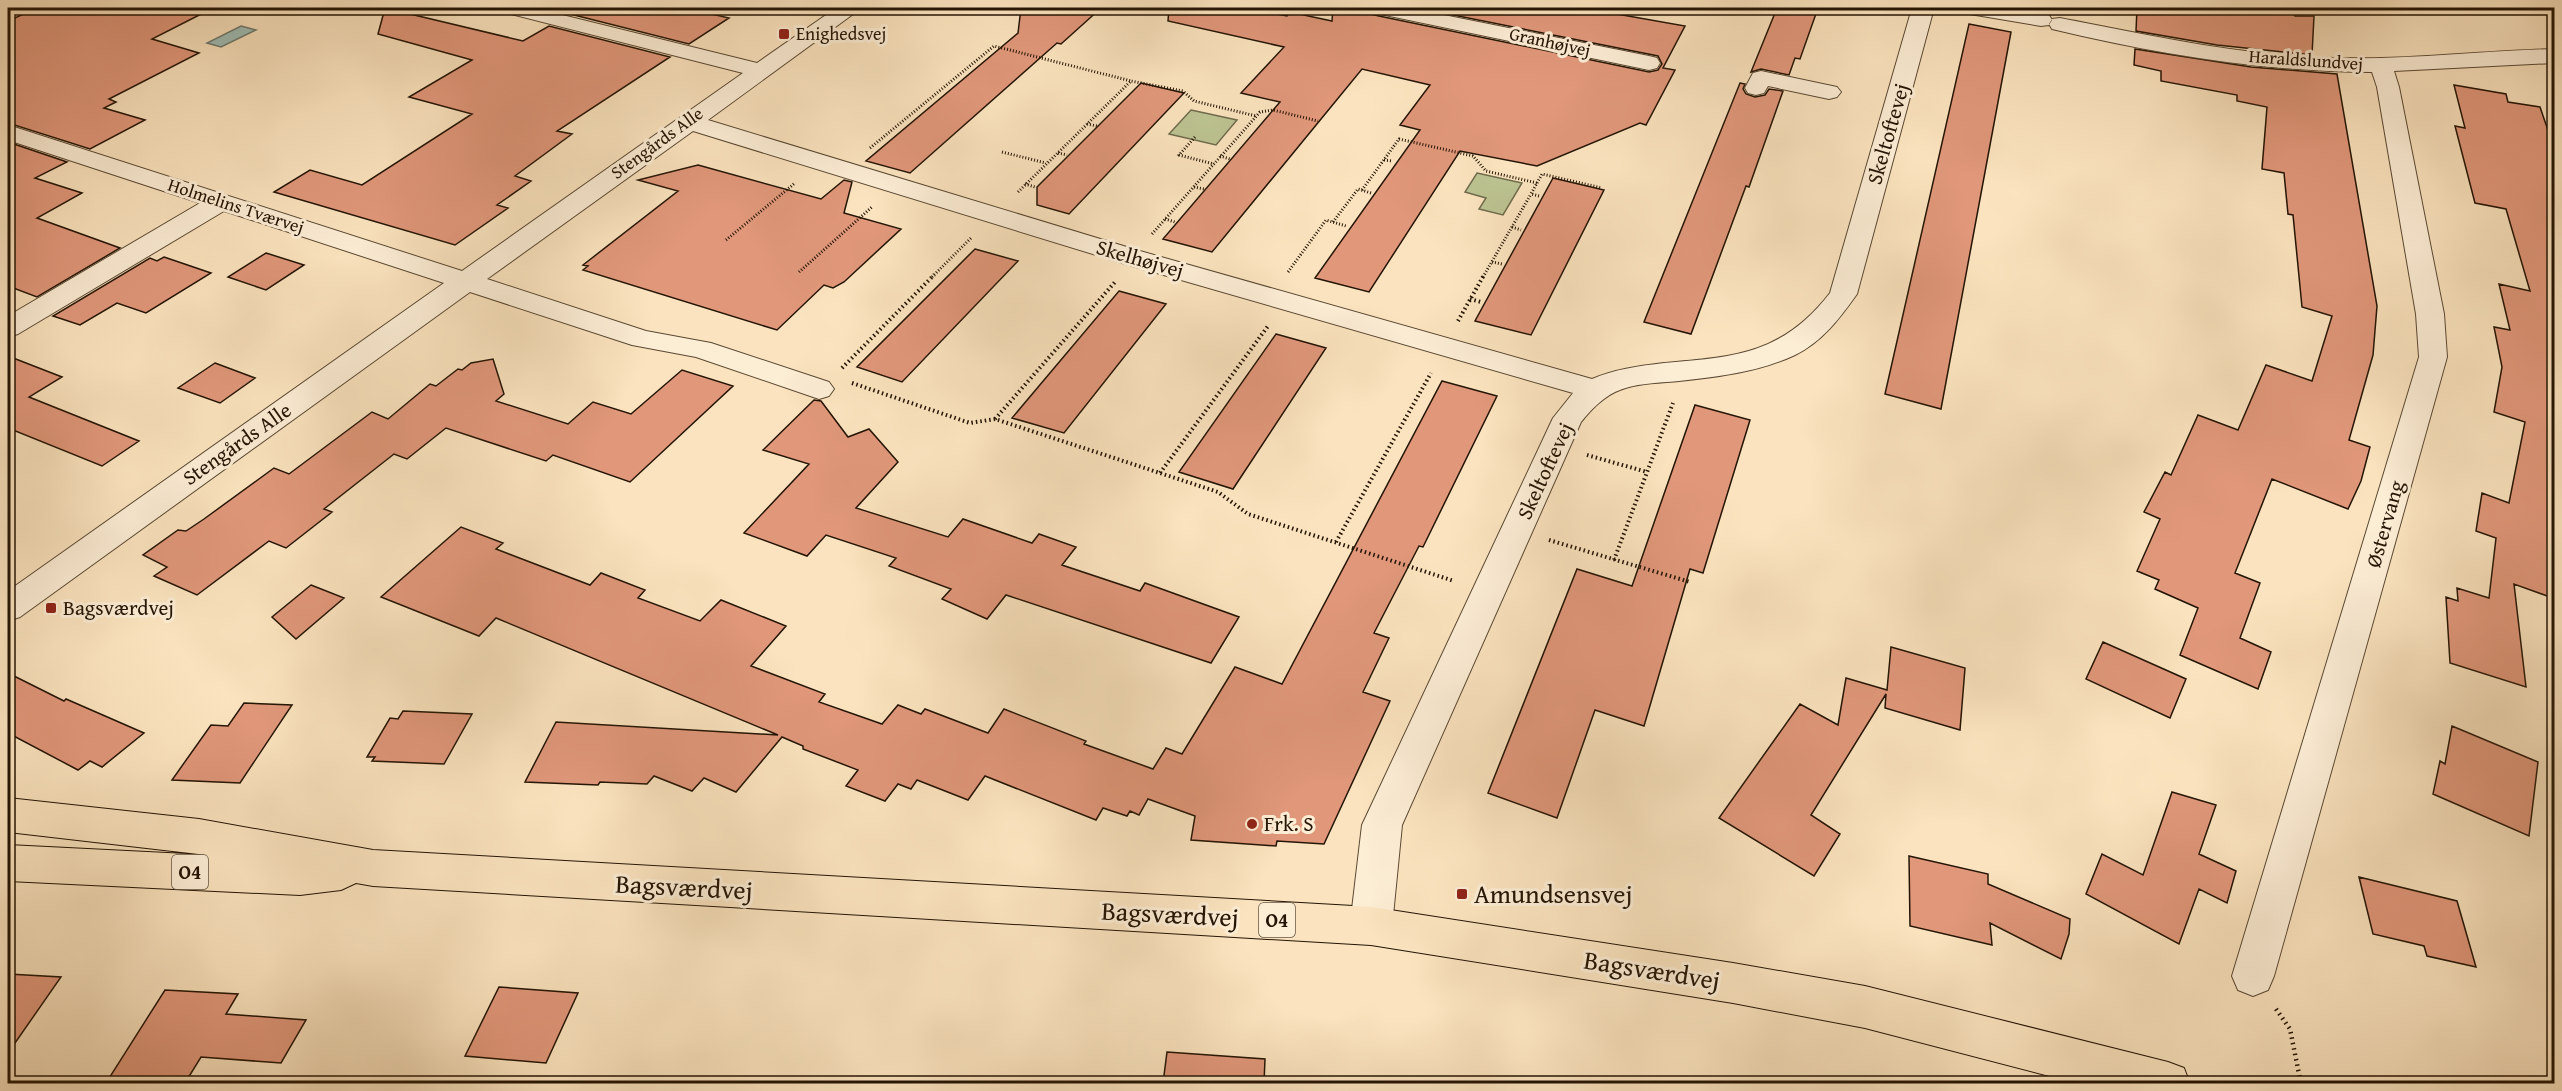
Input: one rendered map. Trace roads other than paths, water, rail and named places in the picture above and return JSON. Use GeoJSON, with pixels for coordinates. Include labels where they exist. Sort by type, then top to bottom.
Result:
{"type":"FeatureCollection","features":[{"type":"Feature","properties":{"kind":"main road","name":"Bagsværdvej"},"geometry":{"type":"LineString","coordinates":[[8,815],[199,836],[373,868],[1371,926],[1723,981],[1865,1007],[2168,1083]]}},
{"type":"Feature","properties":{"kind":"main road","name":"Bagsværdvej"},"geometry":{"type":"LineString","coordinates":[[8,863],[300,877],[373,868]]}},
{"type":"Feature","properties":{"kind":"street"},"geometry":{"type":"LineString","coordinates":[[510,8],[758,70]]}},
{"type":"Feature","properties":{"kind":"street","name":"Stengårds Alle"},"geometry":{"type":"LineString","coordinates":[[8,608],[758,70],[849,8]]}},
{"type":"Feature","properties":{"kind":"street","name":"Granhøjvej"},"geometry":{"type":"LineString","coordinates":[[1380,8],[1649,63]]}},
{"type":"Feature","properties":{"kind":"street","name":"Skeltoftevej"},"geometry":{"type":"LineString","coordinates":[[1371,926],[1382,825],[1568,418],[1581,402],[1596,390],[1613,381],[1632,376],[1685,371],[1763,358],[1783,350],[1811,333],[1833,309],[1843,294],[1923,8]]}},
{"type":"Feature","properties":{"kind":"street","name":"Haraldslundvej"},"geometry":{"type":"LineString","coordinates":[[1970,8],[2234,54],[2311,63],[2381,66],[2554,56]]}},
{"type":"Feature","properties":{"kind":"street","name":"Østervang"},"geometry":{"type":"LineString","coordinates":[[2253,976],[2433,357],[2430,314],[2388,87],[2381,66]]}},
{"type":"Feature","properties":{"kind":"street"},"geometry":{"type":"LineString","coordinates":[[1761,78],[1829,92]]}},
{"type":"Feature","properties":{"kind":"street","name":"Skelhøjvej"},"geometry":{"type":"LineString","coordinates":[[687,121],[1133,257],[1596,390]]}},
{"type":"Feature","properties":{"kind":"street","name":"Holmelins Tværvej"},"geometry":{"type":"LineString","coordinates":[[8,132],[466,280]]}},
{"type":"Feature","properties":{"kind":"street"},"geometry":{"type":"LineString","coordinates":[[8,328],[222,201]]}},
{"type":"Feature","properties":{"kind":"street"},"geometry":{"type":"LineString","coordinates":[[466,280],[642,339],[701,349],[832,382]]}},
{"type":"Feature","properties":{"kind":"water"},"geometry":{"type":"Polygon","coordinates":[[[241,26],[256,30],[221,47],[207,43],[241,26]]]}},
{"type":"Feature","properties":{"kind":"place","name":"Enighedsvej"},"geometry":{"type":"Point","coordinates":[784,34]}},
{"type":"Feature","properties":{"kind":"place","name":"Bagsværdvej"},"geometry":{"type":"Point","coordinates":[51,608]}},
{"type":"Feature","properties":{"kind":"place","name":"Frk. S"},"geometry":{"type":"Point","coordinates":[1252,824]}},
{"type":"Feature","properties":{"kind":"place","name":"Amundsensvej"},"geometry":{"type":"Point","coordinates":[1462,894]}}]}
